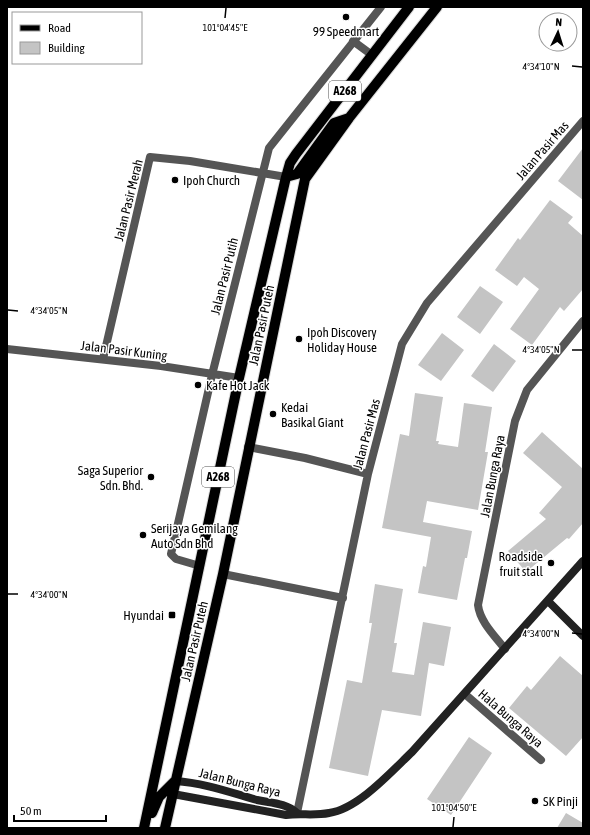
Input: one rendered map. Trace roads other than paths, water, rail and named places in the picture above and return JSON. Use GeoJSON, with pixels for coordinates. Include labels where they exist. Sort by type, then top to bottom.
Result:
{"type":"FeatureCollection","features":[{"type":"Feature","properties":{"kind":"main road","name":"Jalan Pasir Puteh"},"geometry":{"type":"LineString","coordinates":[[145,828],[154,778],[239,378],[286,177],[296,154],[409,7]]}},
{"type":"Feature","properties":{"kind":"main road","name":"Jalan Pasir Puteh"},"geometry":{"type":"LineString","coordinates":[[165,828],[169,791],[175,781],[223,574],[248,447],[305,179],[308,172],[349,118],[437,7]]}},
{"type":"Feature","properties":{"kind":"main road"},"geometry":{"type":"LineString","coordinates":[[286,177],[298,174],[334,123],[349,118]]}},
{"type":"Feature","properties":{"kind":"main road","name":"Jalan Bunga Raya"},"geometry":{"type":"LineString","coordinates":[[169,791],[286,815],[297,813],[314,815],[330,813],[351,805],[387,776],[412,752],[466,695],[583,561]]}},
{"type":"Feature","properties":{"kind":"main road"},"geometry":{"type":"LineString","coordinates":[[548,601],[583,636]]}},
{"type":"Feature","properties":{"kind":"main road"},"geometry":{"type":"LineString","coordinates":[[145,828],[159,797],[169,791],[154,778]]}},
{"type":"Feature","properties":{"kind":"main road","name":"Jalan Bunga Raya"},"geometry":{"type":"LineString","coordinates":[[175,781],[198,784],[238,793],[257,800],[291,807],[297,813]]}},
{"type":"Feature","properties":{"kind":"street","name":"Jalan Pasir Putih"},"geometry":{"type":"LineString","coordinates":[[200,566],[176,559],[170,554],[212,375],[269,148],[381,7]]}},
{"type":"Feature","properties":{"kind":"street"},"geometry":{"type":"LineString","coordinates":[[353,41],[372,55]]}},
{"type":"Feature","properties":{"kind":"street","name":"Jalan Pasir Mas"},"geometry":{"type":"LineString","coordinates":[[297,813],[368,474],[402,344],[408,331],[428,303],[583,121]]}},
{"type":"Feature","properties":{"kind":"street","name":"Jalan Pasir Merah"},"geometry":{"type":"LineString","coordinates":[[103,359],[147,161],[150,157],[190,161],[286,177]]}},
{"type":"Feature","properties":{"kind":"street","name":"Jalan Bunga Raya"},"geometry":{"type":"LineString","coordinates":[[505,649],[483,620],[479,613],[478,605],[515,421],[528,390],[583,321]]}},
{"type":"Feature","properties":{"kind":"street","name":"Jalan Pasir Kuning"},"geometry":{"type":"LineString","coordinates":[[7,349],[161,366],[239,378]]}},
{"type":"Feature","properties":{"kind":"street"},"geometry":{"type":"LineString","coordinates":[[248,447],[305,458],[368,474]]}},
{"type":"Feature","properties":{"kind":"street"},"geometry":{"type":"LineString","coordinates":[[223,574],[343,598]]}},
{"type":"Feature","properties":{"kind":"street","name":"Hala Bunga Raya"},"geometry":{"type":"LineString","coordinates":[[466,695],[541,760]]}},
{"type":"Feature","properties":{"kind":"place","name":"99 Speedmart"},"geometry":{"type":"Point","coordinates":[346,17]}},
{"type":"Feature","properties":{"kind":"place","name":"Ipoh Church"},"geometry":{"type":"Point","coordinates":[175,180]}},
{"type":"Feature","properties":{"kind":"place","name":"Ipoh Discovery Holiday House"},"geometry":{"type":"Point","coordinates":[299,339]}},
{"type":"Feature","properties":{"kind":"place","name":"Kafe Hot Jack"},"geometry":{"type":"Point","coordinates":[198,385]}},
{"type":"Feature","properties":{"kind":"place","name":"Kedai Basikal Giant"},"geometry":{"type":"Point","coordinates":[273,414]}},
{"type":"Feature","properties":{"kind":"place","name":"Saga Superior Sdn. Bhd."},"geometry":{"type":"Point","coordinates":[151,477]}},
{"type":"Feature","properties":{"kind":"place","name":"Serijaya Gemilang Auto Sdn Bhd"},"geometry":{"type":"Point","coordinates":[143,535]}},
{"type":"Feature","properties":{"kind":"place","name":"Roadside fruit stall"},"geometry":{"type":"Point","coordinates":[551,563]}},
{"type":"Feature","properties":{"kind":"place","name":"Hyundai"},"geometry":{"type":"Point","coordinates":[172,615]}},
{"type":"Feature","properties":{"kind":"place","name":"SK Pinji"},"geometry":{"type":"Point","coordinates":[535,801]}}]}
